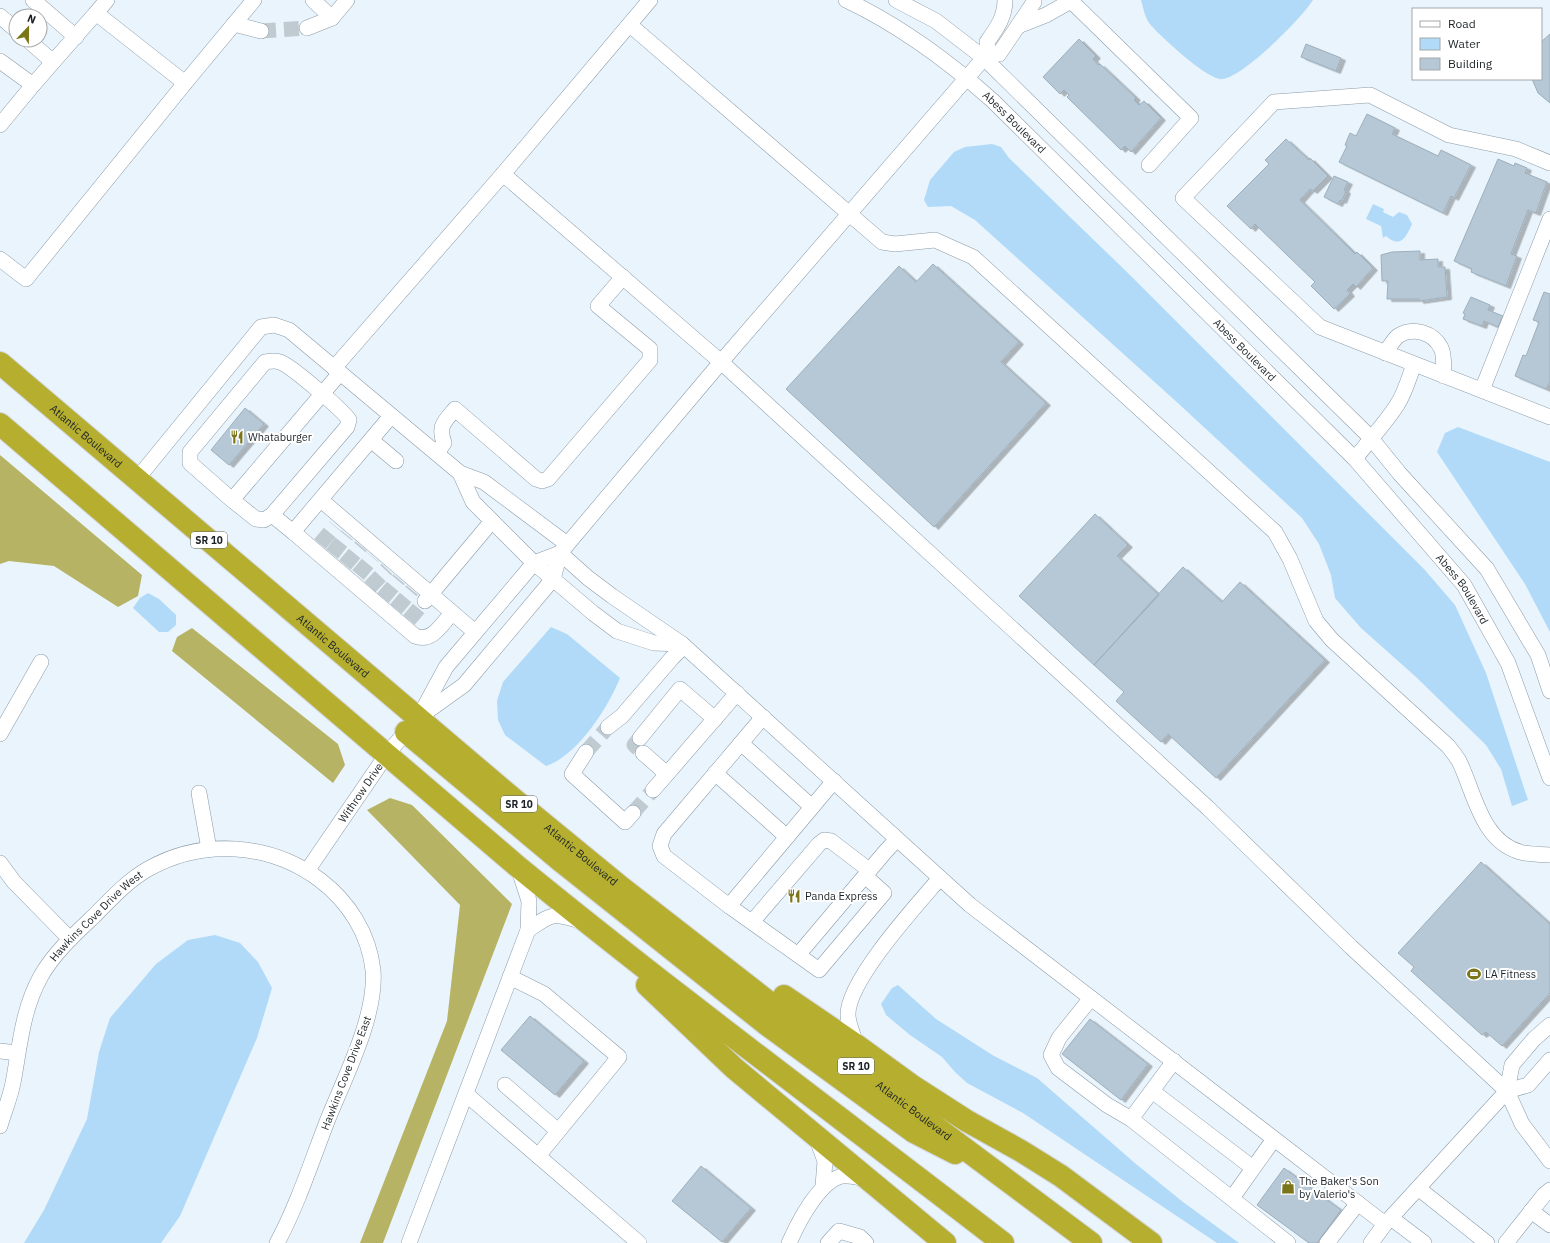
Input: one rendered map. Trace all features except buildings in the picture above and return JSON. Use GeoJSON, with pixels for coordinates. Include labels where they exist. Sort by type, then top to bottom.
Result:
{"type":"FeatureCollection","features":[{"type":"Feature","properties":{"kind":"highway","name":"Atlantic Boulevard"},"geometry":{"type":"LineString","coordinates":[[0,363],[137,479],[412,725],[771,1004],[1091,1243]]}},
{"type":"Feature","properties":{"kind":"highway"},"geometry":{"type":"LineString","coordinates":[[0,424],[588,924],[744,1047],[1003,1243]]}},
{"type":"Feature","properties":{"kind":"highway"},"geometry":{"type":"LineString","coordinates":[[412,725],[562,862],[766,1024],[914,1132],[1008,1180]]}},
{"type":"Feature","properties":{"kind":"highway"},"geometry":{"type":"LineString","coordinates":[[622,888],[856,1045],[917,1089],[967,1121],[1021,1151],[1061,1176],[1152,1243]]}},
{"type":"Feature","properties":{"kind":"highway"},"geometry":{"type":"LineString","coordinates":[[588,924],[661,999],[728,1063],[945,1243]]}},
{"type":"Feature","properties":{"kind":"street"},"geometry":{"type":"LineString","coordinates":[[33,0],[76,37]]}},
{"type":"Feature","properties":{"kind":"street"},"geometry":{"type":"LineString","coordinates":[[0,125],[107,0]]}},
{"type":"Feature","properties":{"kind":"street"},"geometry":{"type":"LineString","coordinates":[[0,259],[26,279],[254,0]]}},
{"type":"Feature","properties":{"kind":"street"},"geometry":{"type":"LineString","coordinates":[[313,0],[332,18]]}},
{"type":"Feature","properties":{"kind":"street"},"geometry":{"type":"LineString","coordinates":[[308,28],[332,18],[347,0]]}},
{"type":"Feature","properties":{"kind":"street"},"geometry":{"type":"LineString","coordinates":[[232,500],[322,394],[337,370],[650,0]]}},
{"type":"Feature","properties":{"kind":"street","name":"Abess Boulevard"},"geometry":{"type":"LineString","coordinates":[[846,0],[868,10],[920,41],[967,77],[1356,459],[1464,585],[1508,663],[1550,778]]}},
{"type":"Feature","properties":{"kind":"street"},"geometry":{"type":"LineString","coordinates":[[896,0],[936,21],[986,55],[1370,437],[1400,474],[1488,569],[1538,655],[1550,691]]}},
{"type":"Feature","properties":{"kind":"street"},"geometry":{"type":"LineString","coordinates":[[412,725],[446,666],[534,563],[563,548],[721,362],[986,55],[987,42],[999,26],[1005,11],[1005,0]]}},
{"type":"Feature","properties":{"kind":"street"},"geometry":{"type":"LineString","coordinates":[[1014,0],[1037,1]]}},
{"type":"Feature","properties":{"kind":"street"},"geometry":{"type":"LineString","coordinates":[[986,55],[999,54],[1037,1]]}},
{"type":"Feature","properties":{"kind":"street"},"geometry":{"type":"LineString","coordinates":[[1018,26],[1046,15],[1071,1],[1191,118],[1149,165]]}},
{"type":"Feature","properties":{"kind":"street"},"geometry":{"type":"LineString","coordinates":[[96,13],[185,83]]}},
{"type":"Feature","properties":{"kind":"street"},"geometry":{"type":"LineString","coordinates":[[0,16],[8,23]]}},
{"type":"Feature","properties":{"kind":"street"},"geometry":{"type":"LineString","coordinates":[[234,24],[261,31]]}},
{"type":"Feature","properties":{"kind":"street"},"geometry":{"type":"LineString","coordinates":[[630,25],[882,242],[895,244],[935,240],[973,257],[1275,532],[1290,559],[1316,621],[1332,640],[1448,746],[1458,760],[1480,814],[1491,832],[1501,841],[1519,852],[1550,855]]}},
{"type":"Feature","properties":{"kind":"street"},"geometry":{"type":"LineString","coordinates":[[37,48],[54,62]]}},
{"type":"Feature","properties":{"kind":"street"},"geometry":{"type":"LineString","coordinates":[[0,61],[33,86]]}},
{"type":"Feature","properties":{"kind":"street"},"geometry":{"type":"LineString","coordinates":[[1550,163],[1516,149],[1449,135],[1370,95],[1274,102],[1183,198],[1320,327],[1550,417]]}},
{"type":"Feature","properties":{"kind":"street"},"geometry":{"type":"LineString","coordinates":[[503,174],[721,362],[1208,808],[1351,947],[1507,1091],[1522,1124],[1550,1161]]}},
{"type":"Feature","properties":{"kind":"street"},"geometry":{"type":"LineString","coordinates":[[1482,390],[1550,219]]}},
{"type":"Feature","properties":{"kind":"street"},"geometry":{"type":"LineString","coordinates":[[437,453],[444,443],[441,430],[443,423],[454,409],[536,478],[542,481],[548,479],[650,360],[650,349],[598,306],[623,277]]}},
{"type":"Feature","properties":{"kind":"street"},"geometry":{"type":"LineString","coordinates":[[137,479],[261,327],[274,325],[289,330],[460,473],[484,482],[563,548],[606,592],[684,645],[970,905],[1358,1202],[1424,1243]]}},
{"type":"Feature","properties":{"kind":"street"},"geometry":{"type":"LineString","coordinates":[[1385,353],[1398,336],[1412,331],[1424,333],[1436,340],[1442,349],[1444,376]]}},
{"type":"Feature","properties":{"kind":"street"},"geometry":{"type":"LineString","coordinates":[[273,360],[282,362],[346,414],[349,420],[348,427],[272,515],[264,520],[256,518],[232,500],[190,464],[190,452],[265,362],[273,360]]}},
{"type":"Feature","properties":{"kind":"street"},"geometry":{"type":"LineString","coordinates":[[1356,459],[1370,437],[1383,425],[1398,403],[1414,364]]}},
{"type":"Feature","properties":{"kind":"street"},"geometry":{"type":"LineString","coordinates":[[190,464],[194,456],[268,372],[276,370],[284,374],[308,394],[322,394]]}},
{"type":"Feature","properties":{"kind":"street"},"geometry":{"type":"LineString","coordinates":[[293,532],[392,416]]}},
{"type":"Feature","properties":{"kind":"street"},"geometry":{"type":"LineString","coordinates":[[370,440],[396,461]]}},
{"type":"Feature","properties":{"kind":"street"},"geometry":{"type":"LineString","coordinates":[[460,473],[473,502],[534,563],[593,613],[617,631],[654,643],[684,645]]}},
{"type":"Feature","properties":{"kind":"street"},"geometry":{"type":"LineString","coordinates":[[321,500],[338,522],[428,598],[452,612],[475,632]]}},
{"type":"Feature","properties":{"kind":"street"},"geometry":{"type":"LineString","coordinates":[[272,515],[293,532],[317,547],[394,612],[406,623],[416,636],[423,639],[430,638],[452,612]]}},
{"type":"Feature","properties":{"kind":"street"},"geometry":{"type":"LineString","coordinates":[[428,598],[492,521]]}},
{"type":"Feature","properties":{"kind":"street"},"geometry":{"type":"LineString","coordinates":[[412,725],[464,685],[553,580],[563,548]]}},
{"type":"Feature","properties":{"kind":"street"},"geometry":{"type":"LineString","coordinates":[[611,729],[684,645]]}},
{"type":"Feature","properties":{"kind":"street"},"geometry":{"type":"LineString","coordinates":[[0,734],[41,662]]}},
{"type":"Feature","properties":{"kind":"street"},"geometry":{"type":"LineString","coordinates":[[640,738],[680,689],[715,719]]}},
{"type":"Feature","properties":{"kind":"street"},"geometry":{"type":"LineString","coordinates":[[653,790],[737,693]]}},
{"type":"Feature","properties":{"kind":"street"},"geometry":{"type":"LineString","coordinates":[[752,922],[824,840],[831,841],[867,873],[884,893],[819,970],[729,906],[660,852],[661,841],[669,828],[763,717]]}},
{"type":"Feature","properties":{"kind":"street","name":"Withrow Drive"},"geometry":{"type":"LineString","coordinates":[[307,871],[387,754],[412,725]]}},
{"type":"Feature","properties":{"kind":"street"},"geometry":{"type":"LineString","coordinates":[[741,743],[812,807]]}},
{"type":"Feature","properties":{"kind":"street"},"geometry":{"type":"LineString","coordinates":[[643,753],[667,774]]}},
{"type":"Feature","properties":{"kind":"street"},"geometry":{"type":"LineString","coordinates":[[586,757],[572,774],[625,822],[633,813]]}},
{"type":"Feature","properties":{"kind":"street"},"geometry":{"type":"LineString","coordinates":[[715,773],[787,837]]}},
{"type":"Feature","properties":{"kind":"street"},"geometry":{"type":"LineString","coordinates":[[729,906],[834,781]]}},
{"type":"Feature","properties":{"kind":"street"},"geometry":{"type":"LineString","coordinates":[[198,793],[209,849]]}},
{"type":"Feature","properties":{"kind":"street"},"geometry":{"type":"LineString","coordinates":[[669,828],[669,847],[723,889],[730,890],[758,860],[777,849]]}},
{"type":"Feature","properties":{"kind":"street"},"geometry":{"type":"LineString","coordinates":[[798,955],[897,839]]}},
{"type":"Feature","properties":{"kind":"street","name":"Hawkins Cove Drive West"},"geometry":{"type":"LineString","coordinates":[[0,1126],[12,1085],[22,1026],[33,991],[52,960],[70,939],[122,888],[148,869],[169,858],[209,849],[244,849],[268,854],[307,871]]}},
{"type":"Feature","properties":{"kind":"street"},"geometry":{"type":"LineString","coordinates":[[0,863],[14,882],[70,939]]}},
{"type":"Feature","properties":{"kind":"street"},"geometry":{"type":"LineString","coordinates":[[408,1243],[528,930],[529,901],[518,866]]}},
{"type":"Feature","properties":{"kind":"street","name":"Hawkins Cove Drive East"},"geometry":{"type":"LineString","coordinates":[[277,1243],[311,1163],[364,1027],[372,995],[372,969],[370,956],[367,944],[356,920],[341,899],[307,871]]}},
{"type":"Feature","properties":{"kind":"street"},"geometry":{"type":"LineString","coordinates":[[856,1045],[848,1015],[855,988],[870,965],[940,878]]}},
{"type":"Feature","properties":{"kind":"street"},"geometry":{"type":"LineString","coordinates":[[528,930],[550,916],[564,916],[588,924]]}},
{"type":"Feature","properties":{"kind":"street"},"geometry":{"type":"LineString","coordinates":[[510,977],[544,994],[619,1056],[538,1156]]}},
{"type":"Feature","properties":{"kind":"street"},"geometry":{"type":"LineString","coordinates":[[1091,998],[1059,1038],[1051,1055],[1058,1068],[1107,1105],[1131,1119],[1288,1243]]}},
{"type":"Feature","properties":{"kind":"street"},"geometry":{"type":"LineString","coordinates":[[1507,1091],[1512,1065],[1534,1038],[1550,1025]]}},
{"type":"Feature","properties":{"kind":"street"},"geometry":{"type":"LineString","coordinates":[[0,1051],[17,1053]]}},
{"type":"Feature","properties":{"kind":"street"},"geometry":{"type":"LineString","coordinates":[[1375,1241],[1388,1221],[1507,1091],[1528,1084],[1550,1060]]}},
{"type":"Feature","properties":{"kind":"street"},"geometry":{"type":"LineString","coordinates":[[1131,1119],[1174,1061]]}},
{"type":"Feature","properties":{"kind":"street"},"geometry":{"type":"LineString","coordinates":[[505,1086],[558,1131]]}},
{"type":"Feature","properties":{"kind":"street"},"geometry":{"type":"LineString","coordinates":[[1152,1091],[1253,1168]]}},
{"type":"Feature","properties":{"kind":"street"},"geometry":{"type":"LineString","coordinates":[[466,1094],[639,1243]]}},
{"type":"Feature","properties":{"kind":"street"},"geometry":{"type":"LineString","coordinates":[[814,1135],[825,1161],[823,1186]]}},
{"type":"Feature","properties":{"kind":"street"},"geometry":{"type":"LineString","coordinates":[[1232,1198],[1274,1139]]}},
{"type":"Feature","properties":{"kind":"street"},"geometry":{"type":"LineString","coordinates":[[789,1243],[797,1225],[823,1186],[842,1176],[868,1179]]}},
{"type":"Feature","properties":{"kind":"street"},"geometry":{"type":"LineString","coordinates":[[1418,1188],[1487,1243]]}},
{"type":"Feature","properties":{"kind":"street"},"geometry":{"type":"LineString","coordinates":[[1506,1243],[1531,1211],[1550,1190]]}},
{"type":"Feature","properties":{"kind":"street"},"geometry":{"type":"LineString","coordinates":[[1326,1243],[1358,1202]]}},
{"type":"Feature","properties":{"kind":"street"},"geometry":{"type":"LineString","coordinates":[[1531,1211],[1550,1225]]}},
{"type":"Feature","properties":{"kind":"street"},"geometry":{"type":"LineString","coordinates":[[828,1243],[839,1230],[850,1239],[860,1238],[866,1243]]}},
{"type":"Feature","properties":{"kind":"shaded area"},"geometry":{"type":"Polygon","coordinates":[[[0,455],[142,575],[138,596],[118,607],[54,566],[9,561],[0,564],[0,455]]]}},
{"type":"Feature","properties":{"kind":"shaded area"},"geometry":{"type":"Polygon","coordinates":[[[192,628],[338,744],[345,765],[333,783],[172,651],[177,637],[192,628]]]}},
{"type":"Feature","properties":{"kind":"shaded area"},"geometry":{"type":"Polygon","coordinates":[[[390,798],[412,805],[512,904],[383,1243],[360,1243],[447,1021],[460,905],[367,810],[390,798]]]}},
{"type":"Feature","properties":{"kind":"water"},"geometry":{"type":"Polygon","coordinates":[[[1141,0],[1313,0],[1297,20],[1272,45],[1245,68],[1223,79],[1216,78],[1196,66],[1162,37],[1149,23],[1141,0]]]}},
{"type":"Feature","properties":{"kind":"water"},"geometry":{"type":"Polygon","coordinates":[[[992,144],[1001,147],[1009,158],[1130,275],[1424,569],[1455,605],[1486,673],[1528,800],[1512,806],[1501,769],[1486,745],[1416,677],[1361,628],[1335,598],[1331,575],[1319,544],[1302,518],[1180,405],[975,220],[951,206],[928,207],[924,200],[930,180],[954,152],[965,147],[992,144]]]}},
{"type":"Feature","properties":{"kind":"water"},"geometry":{"type":"Polygon","coordinates":[[[1373,204],[1384,209],[1383,212],[1393,217],[1399,212],[1407,215],[1412,224],[1403,239],[1396,242],[1386,236],[1383,238],[1381,226],[1366,219],[1373,204]]]}},
{"type":"Feature","properties":{"kind":"water"},"geometry":{"type":"Polygon","coordinates":[[[1458,427],[1550,462],[1550,632],[1525,584],[1437,452],[1445,433],[1458,427]]]}},
{"type":"Feature","properties":{"kind":"water"},"geometry":{"type":"Polygon","coordinates":[[[148,593],[159,599],[176,615],[176,625],[168,632],[159,632],[133,608],[140,598],[148,593]]]}},
{"type":"Feature","properties":{"kind":"water"},"geometry":{"type":"Polygon","coordinates":[[[551,627],[567,634],[620,678],[608,703],[580,742],[558,761],[546,766],[505,735],[498,720],[497,701],[503,682],[551,627]]]}},
{"type":"Feature","properties":{"kind":"water"},"geometry":{"type":"Polygon","coordinates":[[[215,935],[240,943],[258,962],[272,988],[257,1038],[180,1216],[161,1243],[24,1243],[44,1210],[87,1119],[99,1052],[110,1018],[156,964],[188,940],[215,935]]]}},
{"type":"Feature","properties":{"kind":"water"},"geometry":{"type":"Polygon","coordinates":[[[898,985],[936,1019],[994,1056],[1037,1078],[1136,1164],[1183,1202],[1239,1243],[1217,1243],[1023,1113],[967,1083],[942,1057],[910,1035],[886,1015],[881,1004],[892,988],[898,985]]]}},
{"type":"Feature","properties":{"kind":"tunnel"},"geometry":{"type":"LineString","coordinates":[[261,31],[307,28]]}},
{"type":"Feature","properties":{"kind":"tunnel"},"geometry":{"type":"LineString","coordinates":[[320,544],[335,526]]}},
{"type":"Feature","properties":{"kind":"tunnel"},"geometry":{"type":"LineString","coordinates":[[332,554],[347,535]]}},
{"type":"Feature","properties":{"kind":"tunnel"},"geometry":{"type":"LineString","coordinates":[[345,565],[361,546]]}},
{"type":"Feature","properties":{"kind":"tunnel"},"geometry":{"type":"LineString","coordinates":[[358,575],[373,557]]}},
{"type":"Feature","properties":{"kind":"tunnel"},"geometry":{"type":"LineString","coordinates":[[370,587],[387,569]]}},
{"type":"Feature","properties":{"kind":"tunnel"},"geometry":{"type":"LineString","coordinates":[[383,598],[399,579]]}},
{"type":"Feature","properties":{"kind":"tunnel"},"geometry":{"type":"LineString","coordinates":[[396,609],[412,590]]}},
{"type":"Feature","properties":{"kind":"tunnel"},"geometry":{"type":"LineString","coordinates":[[409,620],[425,601]]}},
{"type":"Feature","properties":{"kind":"tunnel"},"geometry":{"type":"LineString","coordinates":[[586,752],[608,727]]}},
{"type":"Feature","properties":{"kind":"tunnel"},"geometry":{"type":"LineString","coordinates":[[640,738],[634,745],[643,753]]}},
{"type":"Feature","properties":{"kind":"tunnel"},"geometry":{"type":"LineString","coordinates":[[633,813],[653,790]]}},
{"type":"Feature","properties":{"kind":"place","name":"Whataburger"},"geometry":{"type":"Point","coordinates":[237,437]}},
{"type":"Feature","properties":{"kind":"place","name":"Panda Express"},"geometry":{"type":"Point","coordinates":[794,896]}},
{"type":"Feature","properties":{"kind":"place","name":"LA Fitness"},"geometry":{"type":"Point","coordinates":[1474,974]}},
{"type":"Feature","properties":{"kind":"place","name":"The Baker's Son by Valerio's"},"geometry":{"type":"Point","coordinates":[1288,1187]}}]}
